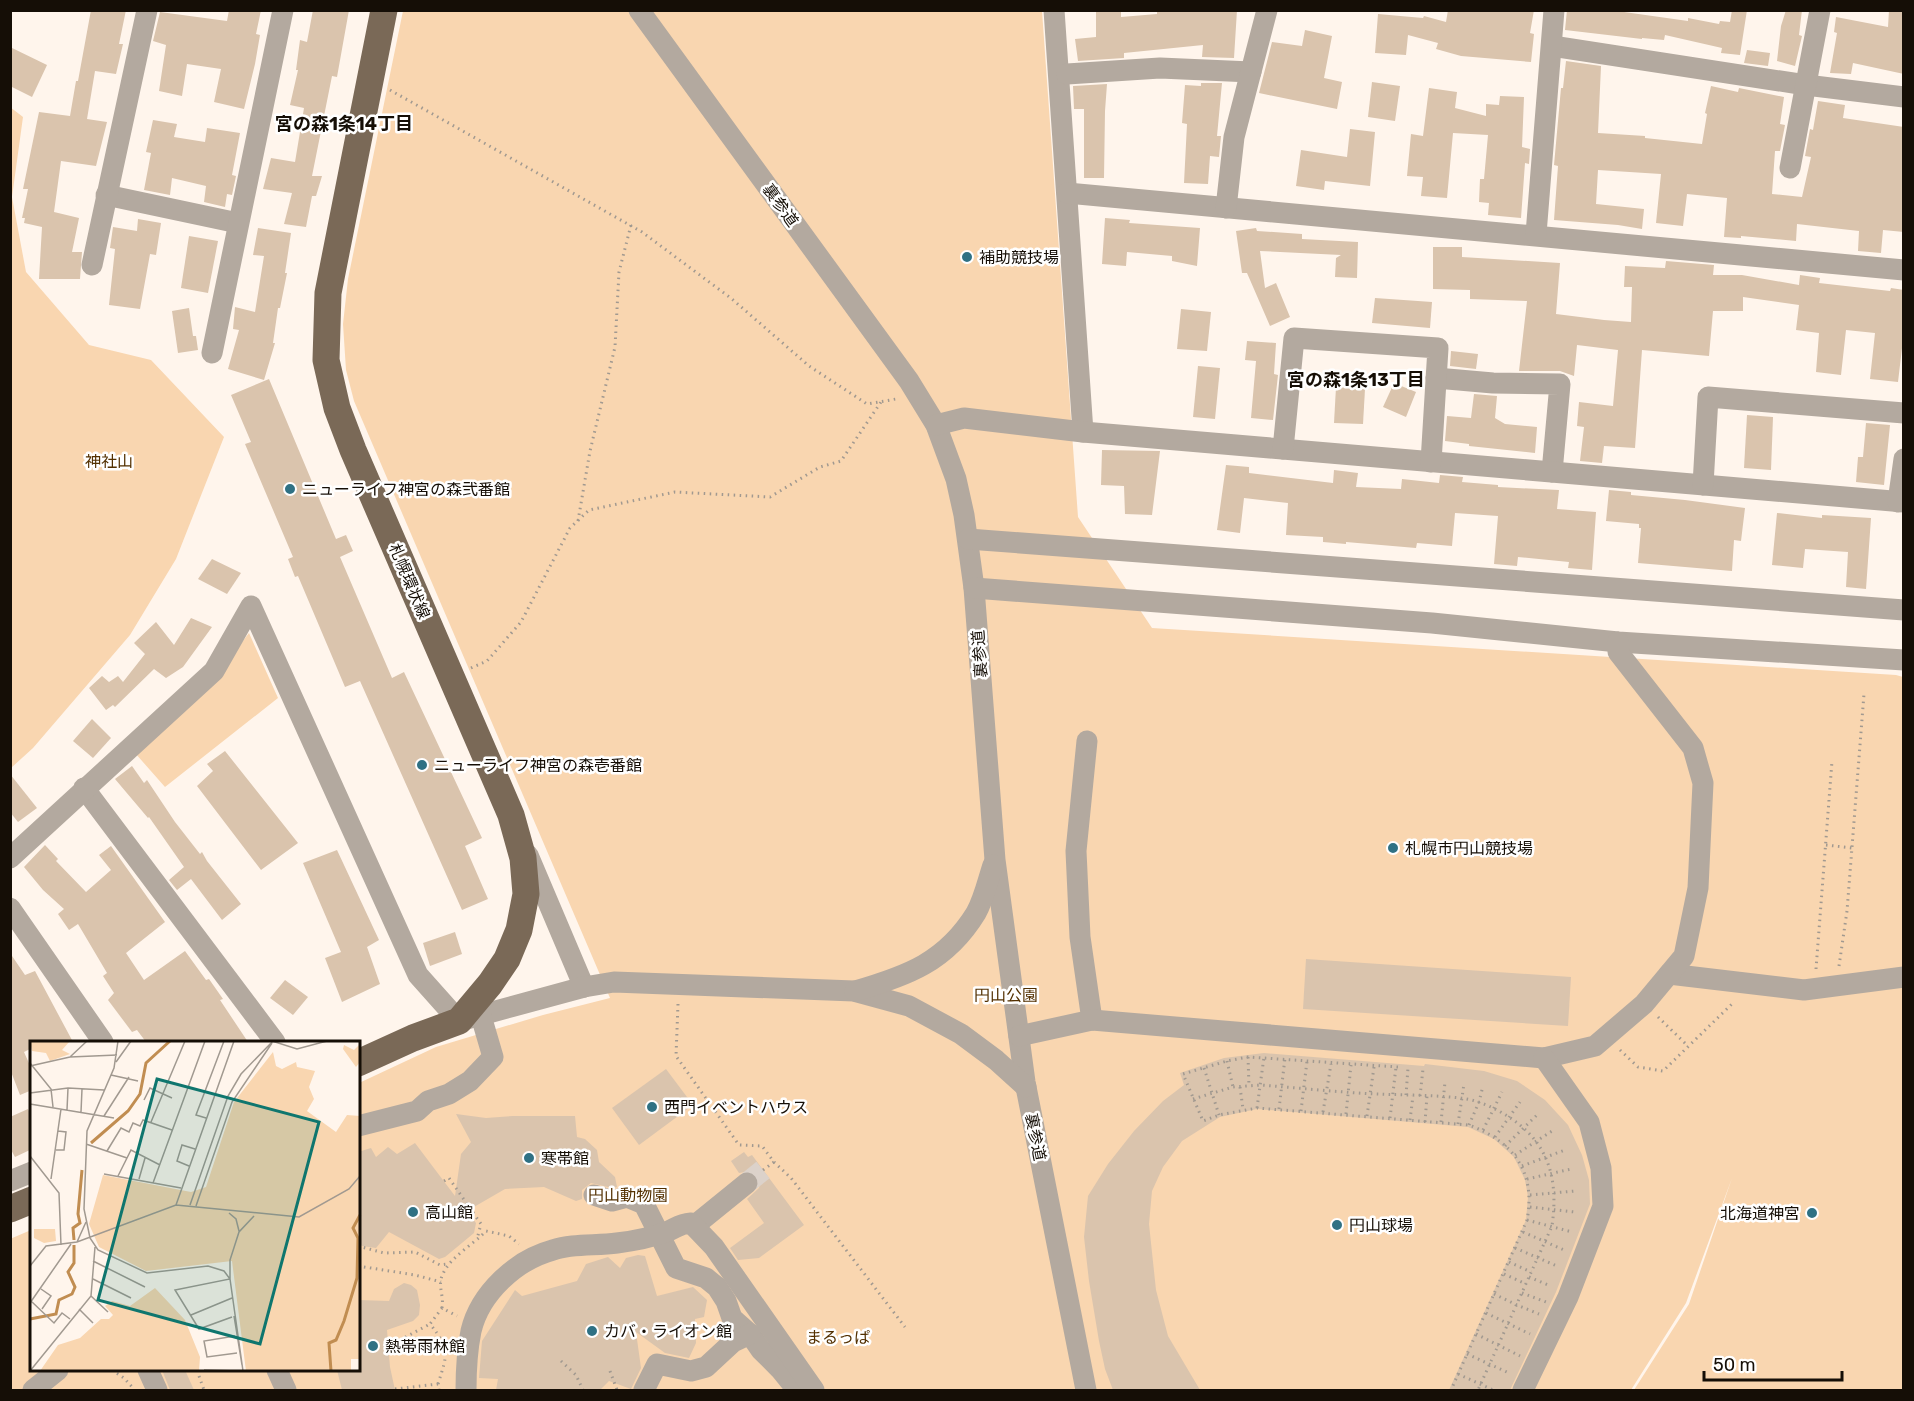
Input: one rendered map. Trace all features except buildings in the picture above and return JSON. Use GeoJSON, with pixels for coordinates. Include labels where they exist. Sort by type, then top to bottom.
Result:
{"type":"FeatureCollection","features":[{"type":"Feature","properties":{"kind":"main road","name":"札幌環状線"},"geometry":{"type":"LineString","coordinates":[[384,10],[328,293],[326,360],[337,408],[353,450],[511,815],[523,858],[526,894],[519,930],[507,959],[470,1018]]}},
{"type":"Feature","properties":{"kind":"main road"},"geometry":{"type":"LineString","coordinates":[[360,1062],[413,1038],[470,1018]]}},
{"type":"Feature","properties":{"kind":"main road"},"geometry":{"type":"LineString","coordinates":[[10,1209],[30,1201]]}},
{"type":"Feature","properties":{"kind":"main road"},"geometry":{"type":"LineString","coordinates":[[10,1228],[30,1220]]}},
{"type":"Feature","properties":{"kind":"street"},"geometry":{"type":"LineString","coordinates":[[92,265],[147,10]]}},
{"type":"Feature","properties":{"kind":"street"},"geometry":{"type":"LineString","coordinates":[[212,353],[283,10]]}},
{"type":"Feature","properties":{"kind":"street","name":"裏参道"},"geometry":{"type":"LineString","coordinates":[[639,10],[918,395],[936,425],[956,479],[968,538],[974,588],[995,860],[1026,1087],[1086,1390]]}},
{"type":"Feature","properties":{"kind":"street"},"geometry":{"type":"LineString","coordinates":[[1054,10],[1083,432]]}},
{"type":"Feature","properties":{"kind":"street"},"geometry":{"type":"LineString","coordinates":[[1226,208],[1234,137],[1267,10]]}},
{"type":"Feature","properties":{"kind":"street"},"geometry":{"type":"LineString","coordinates":[[1536,234],[1554,10]]}},
{"type":"Feature","properties":{"kind":"street"},"geometry":{"type":"LineString","coordinates":[[1790,168],[1820,10]]}},
{"type":"Feature","properties":{"kind":"street"},"geometry":{"type":"LineString","coordinates":[[1552,46],[1806,85],[1904,97]]}},
{"type":"Feature","properties":{"kind":"street"},"geometry":{"type":"LineString","coordinates":[[1067,74],[1160,68],[1251,72]]}},
{"type":"Feature","properties":{"kind":"street"},"geometry":{"type":"LineString","coordinates":[[1067,193],[1536,234],[1904,270]]}},
{"type":"Feature","properties":{"kind":"street"},"geometry":{"type":"LineString","coordinates":[[106,195],[238,222]]}},
{"type":"Feature","properties":{"kind":"street"},"geometry":{"type":"LineString","coordinates":[[1283,449],[1294,338],[1438,348],[1431,462]]}},
{"type":"Feature","properties":{"kind":"street"},"geometry":{"type":"LineString","coordinates":[[1436,378],[1493,383],[1560,384],[1552,472]]}},
{"type":"Feature","properties":{"kind":"street"},"geometry":{"type":"LineString","coordinates":[[1702,485],[1708,397],[1904,413]]}},
{"type":"Feature","properties":{"kind":"street"},"geometry":{"type":"LineString","coordinates":[[936,425],[964,418],[1083,432],[1901,502],[1904,459]]}},
{"type":"Feature","properties":{"kind":"street"},"geometry":{"type":"LineString","coordinates":[[968,538],[1904,610]]}},
{"type":"Feature","properties":{"kind":"street"},"geometry":{"type":"LineString","coordinates":[[974,588],[1432,623],[1618,642],[1904,660]]}},
{"type":"Feature","properties":{"kind":"street"},"geometry":{"type":"LineString","coordinates":[[10,858],[214,671],[251,606],[418,975],[470,1018],[493,1057],[470,1080],[449,1094],[428,1101],[417,1111],[360,1125]]}},
{"type":"Feature","properties":{"kind":"street"},"geometry":{"type":"LineString","coordinates":[[1019,1036],[1092,1020],[1544,1058],[1595,1046],[1644,1004],[1684,956],[1698,888],[1703,783],[1693,748],[1618,652],[1618,642]]}},
{"type":"Feature","properties":{"kind":"street"},"geometry":{"type":"LineString","coordinates":[[1087,741],[1077,851],[1080,937],[1092,1020]]}},
{"type":"Feature","properties":{"kind":"street"},"geometry":{"type":"LineString","coordinates":[[84,788],[274,1041]]}},
{"type":"Feature","properties":{"kind":"street"},"geometry":{"type":"LineString","coordinates":[[511,815],[584,987]]}},
{"type":"Feature","properties":{"kind":"street"},"geometry":{"type":"LineString","coordinates":[[854,991],[895,980],[925,966],[954,942],[977,912],[995,860]]}},
{"type":"Feature","properties":{"kind":"street"},"geometry":{"type":"LineString","coordinates":[[10,908],[103,1041]]}},
{"type":"Feature","properties":{"kind":"street"},"geometry":{"type":"LineString","coordinates":[[1669,974],[1804,990],[1904,977]]}},
{"type":"Feature","properties":{"kind":"street"},"geometry":{"type":"LineString","coordinates":[[470,1018],[584,987],[614,982],[854,991],[909,1006],[961,1035],[996,1060],[1026,1087]]}},
{"type":"Feature","properties":{"kind":"street"},"geometry":{"type":"LineString","coordinates":[[1520,1384],[1568,1298],[1604,1206],[1601,1168],[1589,1122],[1544,1058]]}},
{"type":"Feature","properties":{"kind":"street"},"geometry":{"type":"LineString","coordinates":[[10,1181],[30,1173]]}},
{"type":"Feature","properties":{"kind":"street"},"geometry":{"type":"LineString","coordinates":[[694,1226],[755,1177]]}},
{"type":"Feature","properties":{"kind":"street"},"geometry":{"type":"LineString","coordinates":[[594,1195],[612,1201],[627,1197],[644,1204],[676,1268],[706,1278],[717,1287],[726,1300],[732,1318],[750,1334],[761,1350],[797,1390]]}},
{"type":"Feature","properties":{"kind":"street"},"geometry":{"type":"LineString","coordinates":[[466,1390],[471,1330],[484,1300],[497,1284],[517,1267],[552,1250],[580,1245],[616,1243],[669,1231],[679,1224],[692,1223],[714,1247],[814,1390]]}},
{"type":"Feature","properties":{"kind":"street"},"geometry":{"type":"LineString","coordinates":[[644,1390],[657,1364],[691,1371],[706,1367],[733,1342],[750,1334]]}},
{"type":"Feature","properties":{"kind":"street"},"geometry":{"type":"LineString","coordinates":[[33,1390],[57,1371]]}},
{"type":"Feature","properties":{"kind":"street"},"geometry":{"type":"LineString","coordinates":[[148,1371],[157,1390]]}},
{"type":"Feature","properties":{"kind":"street"},"geometry":{"type":"LineString","coordinates":[[277,1371],[286,1390]]}},
{"type":"Feature","properties":{"kind":"path"},"geometry":{"type":"LineString","coordinates":[[370,79],[642,232],[732,299],[809,366],[867,404],[918,395]]}},
{"type":"Feature","properties":{"kind":"path"},"geometry":{"type":"LineString","coordinates":[[577,522],[590,452],[615,347],[619,272],[631,225]]}},
{"type":"Feature","properties":{"kind":"path"},"geometry":{"type":"LineString","coordinates":[[452,678],[487,661],[521,622],[570,528],[589,510],[675,492],[770,497],[820,467],[841,461],[881,402]]}},
{"type":"Feature","properties":{"kind":"path"},"geometry":{"type":"LineString","coordinates":[[1836,986],[1847,911],[1864,694]]}},
{"type":"Feature","properties":{"kind":"path"},"geometry":{"type":"LineString","coordinates":[[1814,988],[1832,761]]}},
{"type":"Feature","properties":{"kind":"path"},"geometry":{"type":"LineString","coordinates":[[1826,845],[1852,848]]}},
{"type":"Feature","properties":{"kind":"path"},"geometry":{"type":"LineString","coordinates":[[679,984],[676,1056],[740,1146],[762,1146],[774,1162],[791,1178],[904,1328]]}},
{"type":"Feature","properties":{"kind":"path"},"geometry":{"type":"LineString","coordinates":[[1606,1036],[1638,1067],[1664,1071],[1753,984]]}},
{"type":"Feature","properties":{"kind":"path"},"geometry":{"type":"LineString","coordinates":[[1644,1004],[1689,1046]]}},
{"type":"Feature","properties":{"kind":"path"},"geometry":{"type":"LineString","coordinates":[[1248,1057],[1249,1086]]}},
{"type":"Feature","properties":{"kind":"path"},"geometry":{"type":"LineString","coordinates":[[1420,1096],[1423,1069],[1248,1057],[1183,1074],[1203,1121],[1243,1109],[1257,1108],[1470,1125],[1495,1137],[1515,1155],[1527,1179],[1530,1195],[1527,1220],[1451,1390]]}},
{"type":"Feature","properties":{"kind":"path"},"geometry":{"type":"LineString","coordinates":[[1257,1108],[1264,1057]]}},
{"type":"Feature","properties":{"kind":"path"},"geometry":{"type":"LineString","coordinates":[[1280,1109],[1284,1058]]}},
{"type":"Feature","properties":{"kind":"path"},"geometry":{"type":"LineString","coordinates":[[1227,1061],[1233,1087]]}},
{"type":"Feature","properties":{"kind":"path"},"geometry":{"type":"LineString","coordinates":[[1301,1111],[1307,1061]]}},
{"type":"Feature","properties":{"kind":"path"},"geometry":{"type":"LineString","coordinates":[[1323,1112],[1331,1063]]}},
{"type":"Feature","properties":{"kind":"path"},"geometry":{"type":"LineString","coordinates":[[1346,1114],[1351,1065]]}},
{"type":"Feature","properties":{"kind":"path"},"geometry":{"type":"LineString","coordinates":[[1367,1116],[1374,1066]]}},
{"type":"Feature","properties":{"kind":"path"},"geometry":{"type":"LineString","coordinates":[[1204,1067],[1220,1115]]}},
{"type":"Feature","properties":{"kind":"path"},"geometry":{"type":"LineString","coordinates":[[1390,1118],[1396,1067]]}},
{"type":"Feature","properties":{"kind":"path"},"geometry":{"type":"LineString","coordinates":[[1406,1095],[1408,1068]]}},
{"type":"Feature","properties":{"kind":"path"},"geometry":{"type":"LineString","coordinates":[[1441,1122],[1445,1082]]}},
{"type":"Feature","properties":{"kind":"path"},"geometry":{"type":"LineString","coordinates":[[1458,1125],[1464,1084]]}},
{"type":"Feature","properties":{"kind":"path"},"geometry":{"type":"LineString","coordinates":[[1193,1099],[1233,1087],[1261,1085],[1370,1094],[1462,1098],[1495,1108],[1525,1128],[1537,1141],[1552,1173],[1555,1209],[1552,1226],[1478,1390]]}},
{"type":"Feature","properties":{"kind":"path"},"geometry":{"type":"LineString","coordinates":[[1470,1125],[1483,1086]]}},
{"type":"Feature","properties":{"kind":"path"},"geometry":{"type":"LineString","coordinates":[[1239,1087],[1243,1109]]}},
{"type":"Feature","properties":{"kind":"path"},"geometry":{"type":"LineString","coordinates":[[1483,1130],[1502,1092]]}},
{"type":"Feature","properties":{"kind":"path"},"geometry":{"type":"LineString","coordinates":[[1410,1120],[1413,1096]]}},
{"type":"Feature","properties":{"kind":"path"},"geometry":{"type":"LineString","coordinates":[[1425,1122],[1427,1096]]}},
{"type":"Feature","properties":{"kind":"path"},"geometry":{"type":"LineString","coordinates":[[1495,1137],[1520,1102]]}},
{"type":"Feature","properties":{"kind":"path"},"geometry":{"type":"LineString","coordinates":[[1505,1146],[1537,1116]]}},
{"type":"Feature","properties":{"kind":"path"},"geometry":{"type":"LineString","coordinates":[[1515,1155],[1552,1131]]}},
{"type":"Feature","properties":{"kind":"path"},"geometry":{"type":"LineString","coordinates":[[1522,1166],[1565,1150]]}},
{"type":"Feature","properties":{"kind":"path"},"geometry":{"type":"LineString","coordinates":[[755,1177],[774,1162]]}},
{"type":"Feature","properties":{"kind":"path"},"geometry":{"type":"LineString","coordinates":[[1527,1179],[1571,1169]]}},
{"type":"Feature","properties":{"kind":"path"},"geometry":{"type":"LineString","coordinates":[[444,1181],[449,1178],[481,1224],[476,1241]]}},
{"type":"Feature","properties":{"kind":"path"},"geometry":{"type":"LineString","coordinates":[[1530,1195],[1575,1191]]}},
{"type":"Feature","properties":{"kind":"path"},"geometry":{"type":"LineString","coordinates":[[1530,1208],[1575,1212]]}},
{"type":"Feature","properties":{"kind":"path"},"geometry":{"type":"LineString","coordinates":[[1527,1220],[1572,1232]]}},
{"type":"Feature","properties":{"kind":"path"},"geometry":{"type":"LineString","coordinates":[[388,1342],[400,1340],[430,1324],[442,1308],[441,1282],[449,1264],[486,1231],[509,1236],[521,1246],[531,1260]]}},
{"type":"Feature","properties":{"kind":"path"},"geometry":{"type":"LineString","coordinates":[[1523,1232],[1564,1250]]}},
{"type":"Feature","properties":{"kind":"path"},"geometry":{"type":"LineString","coordinates":[[360,1247],[384,1253],[415,1252],[440,1265],[449,1264]]}},
{"type":"Feature","properties":{"kind":"path"},"geometry":{"type":"LineString","coordinates":[[1515,1248],[1557,1266]]}},
{"type":"Feature","properties":{"kind":"path"},"geometry":{"type":"LineString","coordinates":[[1509,1262],[1531,1272]]}},
{"type":"Feature","properties":{"kind":"path"},"geometry":{"type":"LineString","coordinates":[[360,1266],[415,1275],[441,1282]]}},
{"type":"Feature","properties":{"kind":"path"},"geometry":{"type":"LineString","coordinates":[[1504,1274],[1526,1284]]}},
{"type":"Feature","properties":{"kind":"path"},"geometry":{"type":"LineString","coordinates":[[1529,1277],[1548,1286]]}},
{"type":"Feature","properties":{"kind":"path"},"geometry":{"type":"LineString","coordinates":[[1522,1293],[1549,1304]]}},
{"type":"Feature","properties":{"kind":"path"},"geometry":{"type":"LineString","coordinates":[[1494,1294],[1545,1316]]}},
{"type":"Feature","properties":{"kind":"path"},"geometry":{"type":"LineString","coordinates":[[442,1308],[452,1312],[471,1330]]}},
{"type":"Feature","properties":{"kind":"path"},"geometry":{"type":"LineString","coordinates":[[1486,1313],[1535,1337]]}},
{"type":"Feature","properties":{"kind":"path"},"geometry":{"type":"LineString","coordinates":[[430,1324],[444,1343],[447,1356],[438,1384],[439,1390]]}},
{"type":"Feature","properties":{"kind":"path"},"geometry":{"type":"LineString","coordinates":[[1476,1334],[1526,1358]]}},
{"type":"Feature","properties":{"kind":"path"},"geometry":{"type":"LineString","coordinates":[[1467,1354],[1520,1384]]}},
{"type":"Feature","properties":{"kind":"path"},"geometry":{"type":"LineString","coordinates":[[561,1361],[576,1375],[583,1390]]}},
{"type":"Feature","properties":{"kind":"path"},"geometry":{"type":"LineString","coordinates":[[114,1371],[135,1390]]}},
{"type":"Feature","properties":{"kind":"path"},"geometry":{"type":"LineString","coordinates":[[610,1371],[617,1390]]}},
{"type":"Feature","properties":{"kind":"path"},"geometry":{"type":"LineString","coordinates":[[1458,1374],[1493,1390]]}},
{"type":"Feature","properties":{"kind":"path"},"geometry":{"type":"LineString","coordinates":[[199,1376],[204,1390]]}},
{"type":"Feature","properties":{"kind":"path"},"geometry":{"type":"LineString","coordinates":[[395,1389],[438,1384]]}},
{"type":"Feature","properties":{"kind":"green space","name":"円山公園"},"geometry":{"type":"Polygon","coordinates":[[[403,11],[1042,11],[1078,517],[1152,628],[1903,677],[1903,1390],[1634,1390],[1689,1304],[1732,1178],[1686,1303],[1631,1390],[11,1390],[10,1239],[30,1230],[30,1371],[360,1371],[360,1083],[436,1047],[610,998],[354,401],[346,370],[343,324],[348,279],[403,11]]]}},
{"type":"Feature","properties":{"kind":"green space","name":"神社山"},"geometry":{"type":"Polygon","coordinates":[[[10,107],[23,117],[12,197],[26,272],[89,345],[151,360],[224,437],[176,559],[130,635],[33,748],[11,768],[10,107]]]}},
{"type":"Feature","properties":{"kind":"green space"},"geometry":{"type":"Polygon","coordinates":[[[249,633],[278,698],[165,787],[135,753],[211,682],[249,633]]]}},
{"type":"Feature","properties":{"kind":"tunnel"},"geometry":{"type":"LineString","coordinates":[[747,1183],[763,1170]]}},
{"type":"Feature","properties":{"kind":"place","name":"補助競技場"},"geometry":{"type":"Point","coordinates":[967,257]}},
{"type":"Feature","properties":{"kind":"place","name":"ニューライフ神宮の森弐番館"},"geometry":{"type":"Point","coordinates":[290,489]}},
{"type":"Feature","properties":{"kind":"place","name":"ニューライフ神宮の森壱番館"},"geometry":{"type":"Point","coordinates":[422,765]}},
{"type":"Feature","properties":{"kind":"place","name":"札幌市円山競技場"},"geometry":{"type":"Point","coordinates":[1393,848]}},
{"type":"Feature","properties":{"kind":"place","name":"西門イベントハウス"},"geometry":{"type":"Point","coordinates":[652,1107]}},
{"type":"Feature","properties":{"kind":"place","name":"寒帯館"},"geometry":{"type":"Point","coordinates":[529,1158]}},
{"type":"Feature","properties":{"kind":"place","name":"高山館"},"geometry":{"type":"Point","coordinates":[413,1212]}},
{"type":"Feature","properties":{"kind":"place","name":"北海道神宮"},"geometry":{"type":"Point","coordinates":[1812,1213]}},
{"type":"Feature","properties":{"kind":"place","name":"円山球場"},"geometry":{"type":"Point","coordinates":[1337,1225]}},
{"type":"Feature","properties":{"kind":"place","name":"カバ・ライオン館"},"geometry":{"type":"Point","coordinates":[592,1331]}},
{"type":"Feature","properties":{"kind":"place","name":"熱帯雨林館"},"geometry":{"type":"Point","coordinates":[373,1346]}},
{"type":"Feature","properties":{"kind":"district","name":"宮の森1条14丁目"},"geometry":{"type":"Point","coordinates":[344,124]}},
{"type":"Feature","properties":{"kind":"district","name":"宮の森1条13丁目"},"geometry":{"type":"Point","coordinates":[1356,380]}},
{"type":"Feature","properties":{"kind":"park label","name":"円山動物園"},"geometry":{"type":"Point","coordinates":[628,1195]}},
{"type":"Feature","properties":{"kind":"park label","name":"まるっぱ"},"geometry":{"type":"Point","coordinates":[838,1337]}}]}
